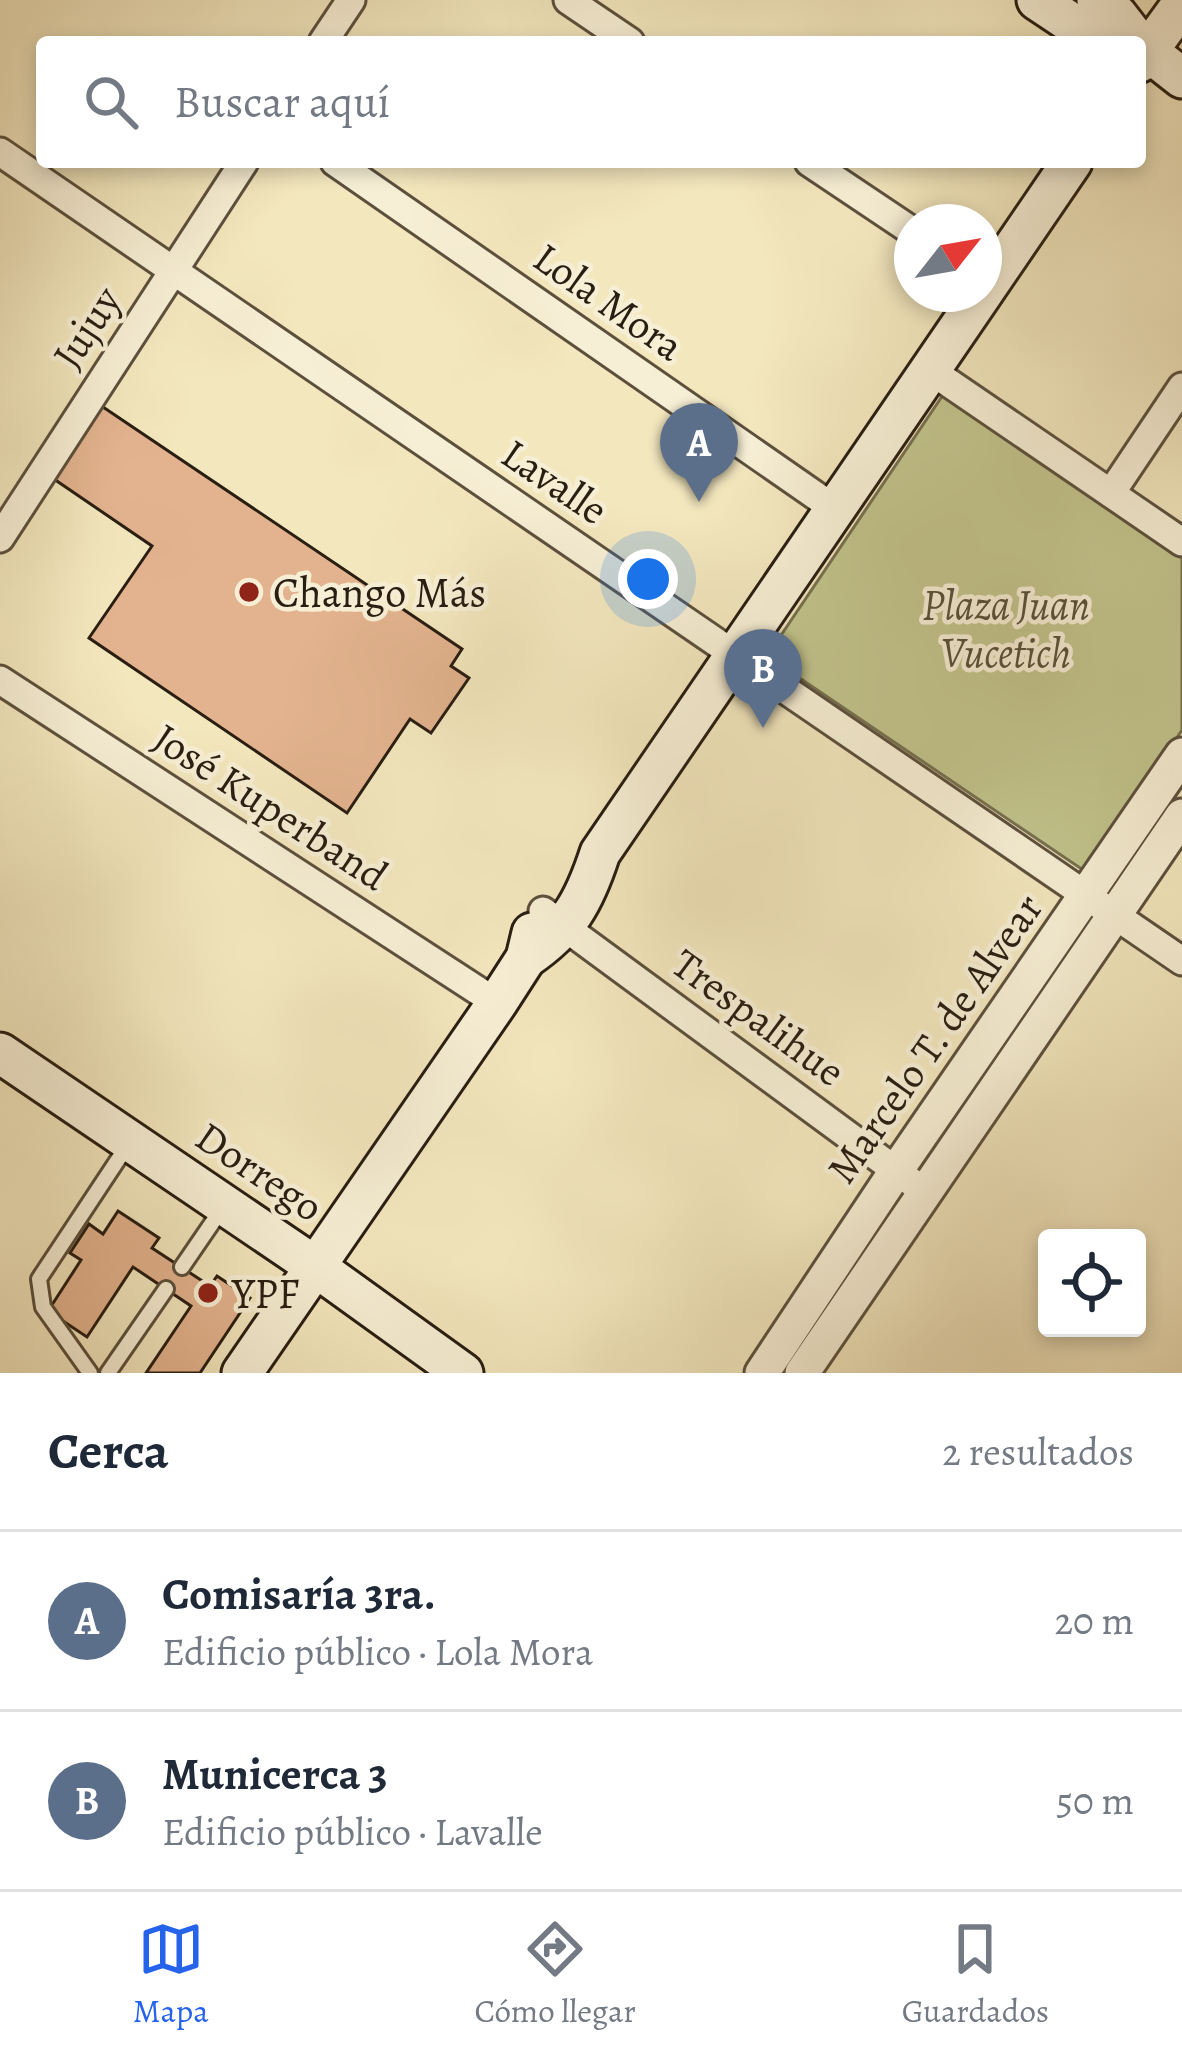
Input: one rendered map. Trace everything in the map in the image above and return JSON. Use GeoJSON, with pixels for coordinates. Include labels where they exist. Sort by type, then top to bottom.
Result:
{"type":"FeatureCollection","features":[{"type":"Feature","properties":{"kind":"main road"},"geometry":{"type":"LineString","coordinates":[[1037,0],[1091,36]]}},
{"type":"Feature","properties":{"kind":"main road"},"geometry":{"type":"LineString","coordinates":[[1096,0],[1117,15],[1131,36]]}},
{"type":"Feature","properties":{"kind":"main road"},"geometry":{"type":"LineString","coordinates":[[1146,45],[1182,4]]}},
{"type":"Feature","properties":{"kind":"main road"},"geometry":{"type":"LineString","coordinates":[[1146,54],[1182,78]]}},
{"type":"Feature","properties":{"kind":"main road"},"geometry":{"type":"LineString","coordinates":[[1002,263],[1068,168]]}},
{"type":"Feature","properties":{"kind":"main road"},"geometry":{"type":"LineString","coordinates":[[242,1373],[497,1003],[526,958],[535,923],[554,918],[569,872],[600,853],[968,312]]}},
{"type":"Feature","properties":{"kind":"main road","name":"Dorrego"},"geometry":{"type":"LineString","coordinates":[[0,1053],[463,1373]]}},
{"type":"Feature","properties":{"kind":"street"},"geometry":{"type":"LineString","coordinates":[[327,36],[351,0]]}},
{"type":"Feature","properties":{"kind":"street"},"geometry":{"type":"LineString","coordinates":[[568,0],[621,36]]}},
{"type":"Feature","properties":{"kind":"street","name":"Lavalle"},"geometry":{"type":"LineString","coordinates":[[0,152],[1182,961]]}},
{"type":"Feature","properties":{"kind":"street","name":"Jujuy"},"geometry":{"type":"LineString","coordinates":[[0,538],[240,168]]}},
{"type":"Feature","properties":{"kind":"street","name":"Lola Mora"},"geometry":{"type":"LineString","coordinates":[[344,168],[835,509]]}},
{"type":"Feature","properties":{"kind":"street"},"geometry":{"type":"LineString","coordinates":[[818,168],[894,219]]}},
{"type":"Feature","properties":{"kind":"street"},"geometry":{"type":"LineString","coordinates":[[930,370],[1182,542]]}},
{"type":"Feature","properties":{"kind":"street"},"geometry":{"type":"LineString","coordinates":[[1111,493],[1182,387]]}},
{"type":"Feature","properties":{"kind":"street","name":"José Kuperband"},"geometry":{"type":"LineString","coordinates":[[0,680],[497,1003]]}},
{"type":"Feature","properties":{"kind":"street","name":"Marcelo T. de Alvear"},"geometry":{"type":"LineString","coordinates":[[762,1373],[1182,755]]}},
{"type":"Feature","properties":{"kind":"street","name":"Marcelo T. de Alvear"},"geometry":{"type":"LineString","coordinates":[[802,1373],[1182,816]]}},
{"type":"Feature","properties":{"kind":"street","name":"Trespalihue"},"geometry":{"type":"LineString","coordinates":[[554,918],[925,1192]]}},
{"type":"Feature","properties":{"kind":"lane"},"geometry":{"type":"LineString","coordinates":[[91,1373],[43,1306],[39,1279],[130,1142]]}},
{"type":"Feature","properties":{"kind":"lane"},"geometry":{"type":"LineString","coordinates":[[182,1267],[224,1206]]}},
{"type":"Feature","properties":{"kind":"lane"},"geometry":{"type":"LineString","coordinates":[[108,1373],[166,1289]]}},
{"type":"Feature","properties":{"kind":"green space","name":"Plaza Juan Vucetich"},"geometry":{"type":"Polygon","coordinates":[[[943,395],[1182,557],[1182,730],[1086,872],[767,656],[943,395]]]}},
{"type":"Feature","properties":{"kind":"building","name":"Chango Más"},"geometry":{"type":"Polygon","coordinates":[[[100,405],[462,649],[451,666],[469,678],[431,733],[410,719],[347,813],[89,638],[152,546],[51,477],[100,405]]]}},
{"type":"Feature","properties":{"kind":"building","name":"YPF"},"geometry":{"type":"Polygon","coordinates":[[[118,1211],[159,1238],[152,1248],[210,1286],[217,1276],[250,1298],[200,1373],[146,1373],[191,1306],[133,1267],[87,1337],[48,1311],[81,1260],[70,1253],[89,1224],[103,1234],[118,1211]]]}},
{"type":"Feature","properties":{"kind":"place","name":"Comisaría 3ra."},"geometry":{"type":"Point","coordinates":[699,502]}},
{"type":"Feature","properties":{"kind":"place","name":"Chango Más"},"geometry":{"type":"Point","coordinates":[249,592]}},
{"type":"Feature","properties":{"kind":"place","name":"Municerca 3"},"geometry":{"type":"Point","coordinates":[763,728]}},
{"type":"Feature","properties":{"kind":"place","name":"YPF"},"geometry":{"type":"Point","coordinates":[208,1293]}}]}
